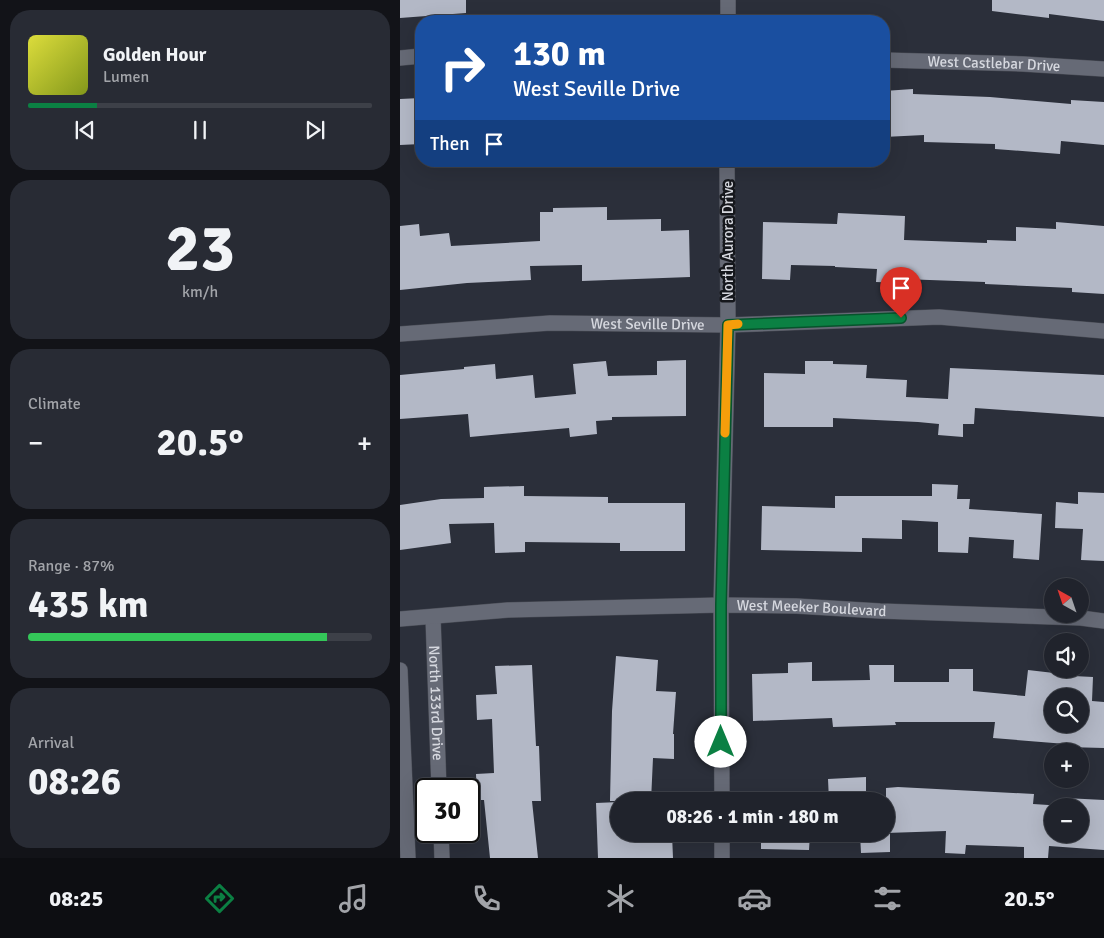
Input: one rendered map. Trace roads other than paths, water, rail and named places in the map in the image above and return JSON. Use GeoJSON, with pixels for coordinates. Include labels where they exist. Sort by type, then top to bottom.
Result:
{"type":"FeatureCollection","features":[{"type":"Feature","properties":{"kind":"street"},"geometry":{"type":"LineString","coordinates":[[728,0],[728,15]]}},
{"type":"Feature","properties":{"kind":"street"},"geometry":{"type":"LineString","coordinates":[[400,58],[415,57]]}},
{"type":"Feature","properties":{"kind":"street","name":"West Castlebar Drive"},"geometry":{"type":"LineString","coordinates":[[890,60],[1023,64],[1104,69]]}},
{"type":"Feature","properties":{"kind":"street","name":"North Aurora Drive"},"geometry":{"type":"LineString","coordinates":[[722,792],[721,605],[728,325],[727,167]]}},
{"type":"Feature","properties":{"kind":"street","name":"West Seville Drive"},"geometry":{"type":"LineString","coordinates":[[400,334],[550,323],[728,325],[939,317],[1104,331]]}},
{"type":"Feature","properties":{"kind":"street","name":"West Meeker Boulevard"},"geometry":{"type":"LineString","coordinates":[[400,619],[508,610],[721,605],[796,606],[1081,618],[1104,621]]}},
{"type":"Feature","properties":{"kind":"street","name":"North 133rd Drive"},"geometry":{"type":"LineString","coordinates":[[433,617],[439,778]]}},
{"type":"Feature","properties":{"kind":"street"},"geometry":{"type":"LineString","coordinates":[[400,670],[408,858]]}},
{"type":"Feature","properties":{"kind":"street"},"geometry":{"type":"LineString","coordinates":[[722,842],[722,858]]}},
{"type":"Feature","properties":{"kind":"street"},"geometry":{"type":"LineString","coordinates":[[441,843],[442,858]]}}]}
